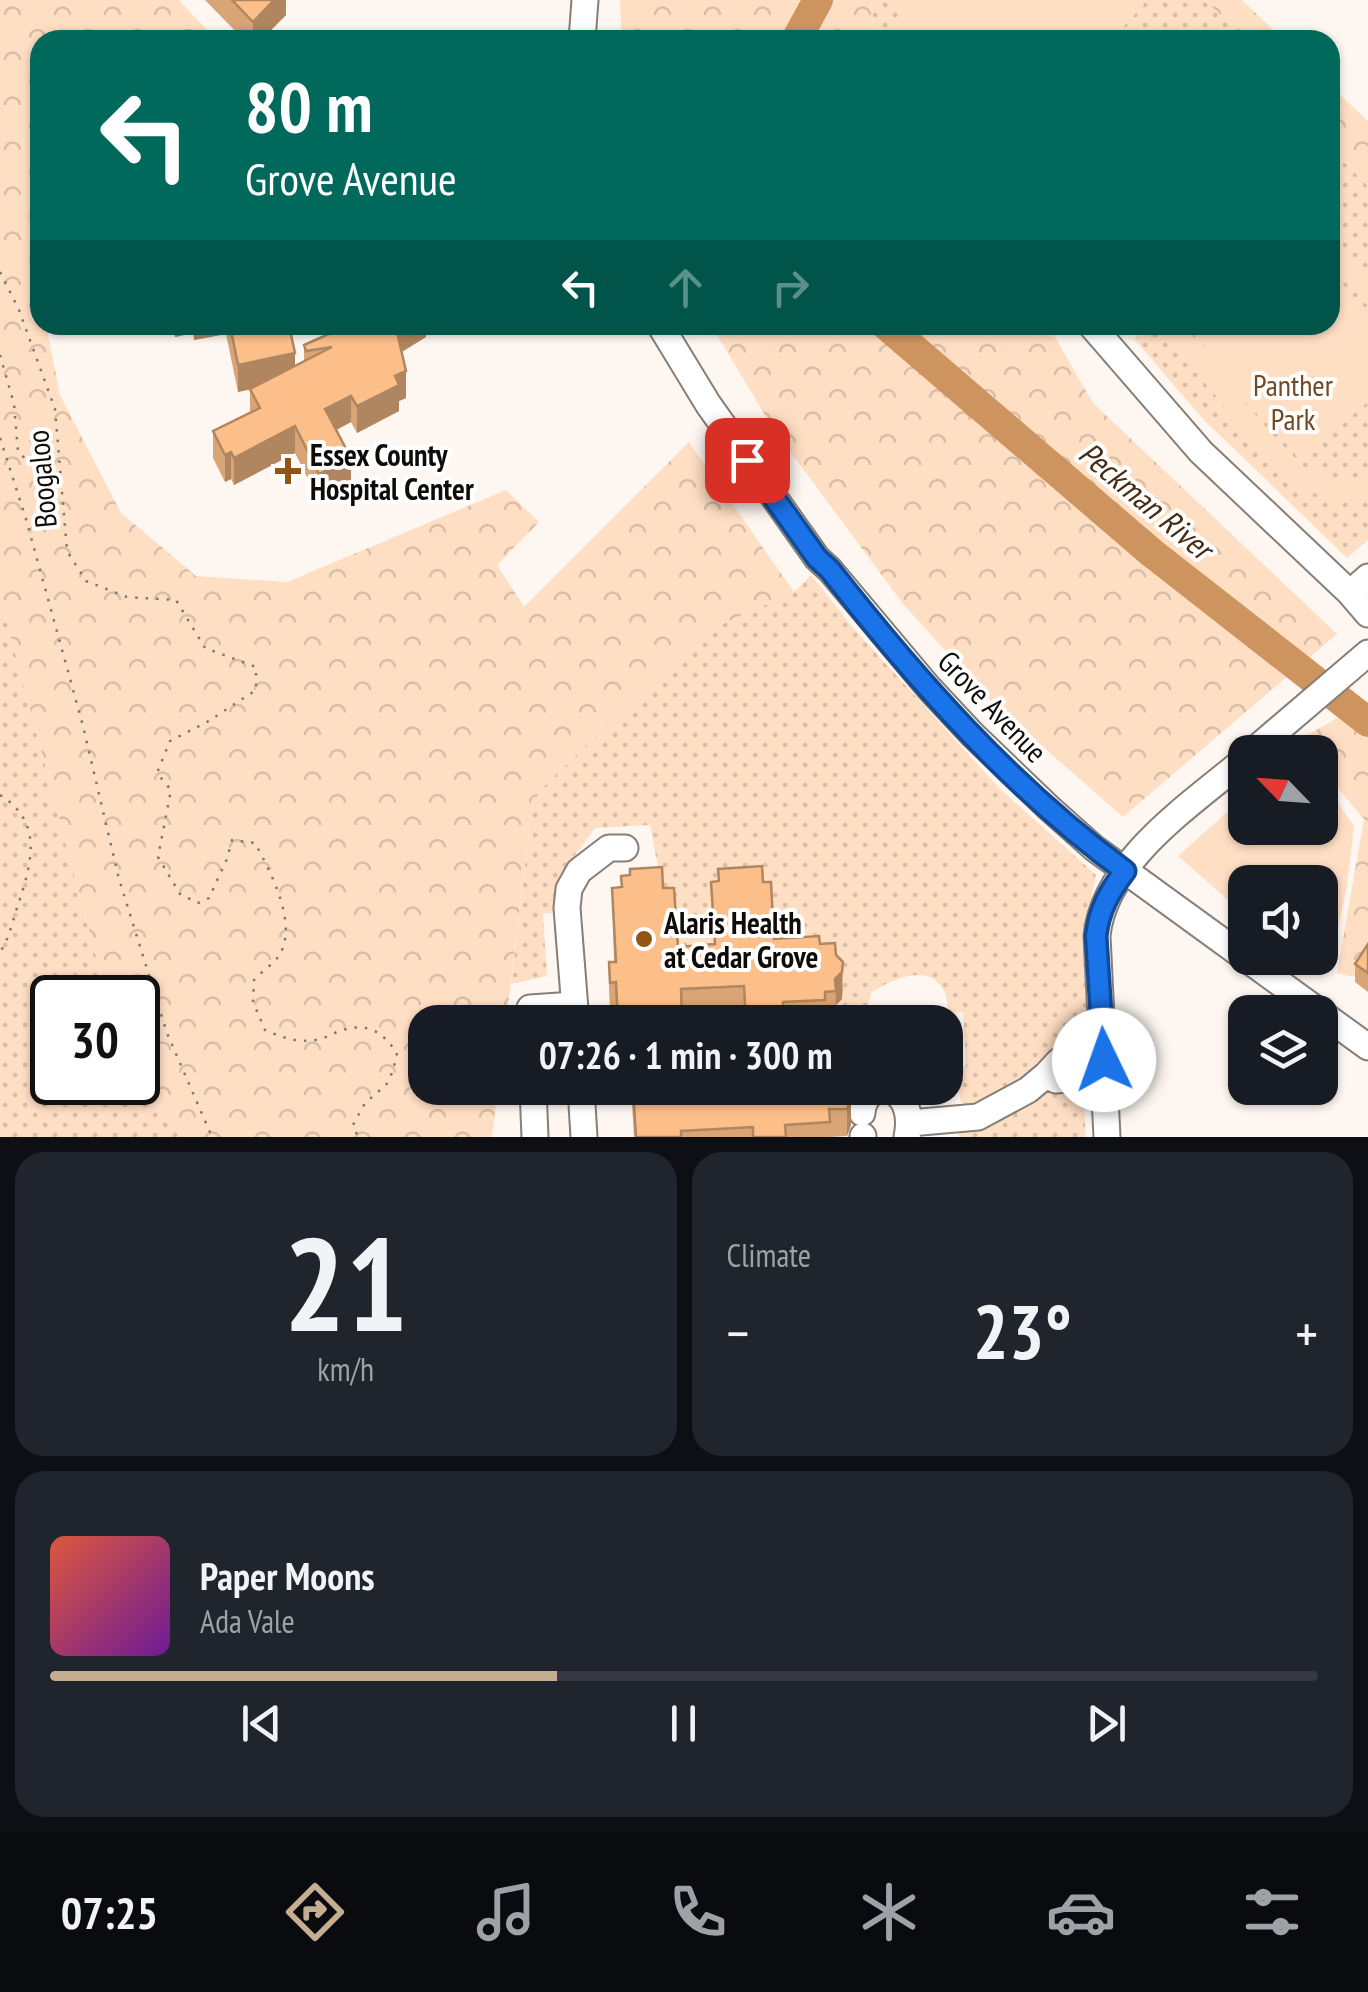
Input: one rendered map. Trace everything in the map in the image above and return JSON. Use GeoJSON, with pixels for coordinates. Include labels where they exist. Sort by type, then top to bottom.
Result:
{"type":"FeatureCollection","features":[{"type":"Feature","properties":{"kind":"street"},"geometry":{"type":"LineString","coordinates":[[583,30],[585,0]]}},
{"type":"Feature","properties":{"kind":"street","name":"Grove Avenue"},"geometry":{"type":"LineString","coordinates":[[666,335],[708,404],[817,558],[899,655],[1004,766],[1094,848],[1368,1046]]}},
{"type":"Feature","properties":{"kind":"street"},"geometry":{"type":"LineString","coordinates":[[1100,335],[1201,452],[1359,585],[1368,614]]}},
{"type":"Feature","properties":{"kind":"street"},"geometry":{"type":"LineString","coordinates":[[1272,735],[1368,653]]}},
{"type":"Feature","properties":{"kind":"street"},"geometry":{"type":"LineString","coordinates":[[1112,1134],[1096,936],[1104,900],[1147,843],[1228,773]]}},
{"type":"Feature","properties":{"kind":"street"},"geometry":{"type":"LineString","coordinates":[[574,1005],[568,889],[579,871],[609,848],[625,848]]}},
{"type":"Feature","properties":{"kind":"street"},"geometry":{"type":"LineString","coordinates":[[863,1129],[862,1104],[876,1090],[887,1089],[908,1106],[908,1130],[978,1117],[1028,1090],[1059,1060],[1080,1050],[1095,1052],[1104,1060]]}},
{"type":"Feature","properties":{"kind":"street"},"geometry":{"type":"LineString","coordinates":[[534,1105],[535,1137]]}},
{"type":"Feature","properties":{"kind":"street"},"geometry":{"type":"LineString","coordinates":[[581,1105],[584,1137]]}},
{"type":"Feature","properties":{"kind":"path","name":"Boogaloo"},"geometry":{"type":"LineString","coordinates":[[0,272],[55,409],[67,550],[86,581],[127,596],[176,600],[205,648],[256,667],[256,690],[170,741],[157,772],[171,790],[158,857],[180,894],[198,903],[209,898],[232,840],[255,843],[282,902],[286,932],[278,957],[254,980],[253,1002],[265,1030],[287,1040],[318,1039],[363,1026],[385,1035],[397,1054],[386,1085],[365,1103],[353,1125],[358,1137]]}},
{"type":"Feature","properties":{"kind":"path"},"geometry":{"type":"LineString","coordinates":[[0,356],[14,404],[18,452],[61,490]]}},
{"type":"Feature","properties":{"kind":"path"},"geometry":{"type":"LineString","coordinates":[[0,438],[83,726],[119,879],[167,1033],[212,1137]]}},
{"type":"Feature","properties":{"kind":"path"},"geometry":{"type":"LineString","coordinates":[[0,795],[22,814],[31,848],[26,880],[0,952]]}},
{"type":"Feature","properties":{"kind":"green space"},"geometry":{"type":"Polygon","coordinates":[[[0,0],[179,0],[207,30],[30,30],[30,335],[48,335],[60,395],[121,513],[196,576],[287,582],[506,490],[539,522],[497,565],[524,607],[689,442],[794,592],[702,633],[533,797],[508,1005],[408,1005],[408,1105],[496,1105],[492,1137],[180,1137],[158,1105],[160,975],[101,975],[0,596],[0,0]]]}},
{"type":"Feature","properties":{"kind":"green space"},"geometry":{"type":"Polygon","coordinates":[[[620,0],[871,0],[875,30],[622,30],[620,0]]]}},
{"type":"Feature","properties":{"kind":"green space"},"geometry":{"type":"Polygon","coordinates":[[[871,0],[1204,0],[1237,30],[875,30],[871,0]]]}},
{"type":"Feature","properties":{"kind":"green space"},"geometry":{"type":"Polygon","coordinates":[[[898,0],[1140,0],[1144,4],[1121,30],[904,30],[898,0]]]}},
{"type":"Feature","properties":{"kind":"green space"},"geometry":{"type":"Polygon","coordinates":[[[1204,0],[1242,0],[1274,30],[1237,30],[1204,0]]]}},
{"type":"Feature","properties":{"kind":"green space"},"geometry":{"type":"Polygon","coordinates":[[[1340,94],[1368,121],[1368,186],[1340,158],[1340,94]]]}},
{"type":"Feature","properties":{"kind":"green space","name":"Panther Park"},"geometry":{"type":"Polygon","coordinates":[[[1340,158],[1368,186],[1368,540],[1347,558],[1203,419],[1134,339],[1138,335],[1340,335],[1340,158]]]}},
{"type":"Feature","properties":{"kind":"green space"},"geometry":{"type":"Polygon","coordinates":[[[1340,243],[1368,276],[1368,306],[1340,272],[1340,243]]]}},
{"type":"Feature","properties":{"kind":"green space"},"geometry":{"type":"Polygon","coordinates":[[[1340,281],[1368,314],[1368,402],[1300,460],[1194,335],[1340,335],[1340,281]]]}},
{"type":"Feature","properties":{"kind":"green space"},"geometry":{"type":"Polygon","coordinates":[[[717,335],[1054,335],[1093,403],[1337,634],[1123,817],[994,704],[903,604],[772,427],[717,335]]]}},
{"type":"Feature","properties":{"kind":"green space"},"geometry":{"type":"Polygon","coordinates":[[[1164,335],[1188,335],[1295,461],[1330,477],[1368,478],[1368,498],[1341,500],[1317,494],[1274,465],[1164,335]]]}},
{"type":"Feature","properties":{"kind":"green space"},"geometry":{"type":"Polygon","coordinates":[[[811,575],[855,630],[1000,789],[1096,875],[1086,921],[1086,1023],[1001,1093],[972,1107],[963,1103],[966,1066],[963,1005],[948,1005],[943,989],[928,976],[908,976],[879,988],[871,993],[868,1005],[837,1005],[843,989],[711,909],[715,971],[678,974],[650,825],[595,828],[560,875],[559,912],[543,914],[547,976],[511,984],[533,797],[702,633],[794,592],[811,575]]]}},
{"type":"Feature","properties":{"kind":"green space"},"geometry":{"type":"Polygon","coordinates":[[[0,596],[101,975],[30,975],[30,1105],[158,1105],[180,1137],[0,1137],[0,596]]]}},
{"type":"Feature","properties":{"kind":"green space"},"geometry":{"type":"Polygon","coordinates":[[[1368,701],[1368,957],[1353,977],[1338,973],[1338,967],[1364,819],[1338,788],[1338,735],[1307,735],[1368,701]]]}},
{"type":"Feature","properties":{"kind":"green space"},"geometry":{"type":"Polygon","coordinates":[[[1338,803],[1354,826],[1338,928],[1338,865],[1228,865],[1228,900],[1178,856],[1228,811],[1228,845],[1338,845],[1338,803]]]}},
{"type":"Feature","properties":{"kind":"green space"},"geometry":{"type":"Polygon","coordinates":[[[1083,1086],[1086,1137],[959,1137],[958,1132],[1045,1089],[1083,1086]]]}},
{"type":"Feature","properties":{"kind":"building"},"geometry":{"type":"Polygon","coordinates":[[[232,0],[274,0],[253,22],[232,0]]]}},
{"type":"Feature","properties":{"kind":"building"},"geometry":{"type":"Polygon","coordinates":[[[232,335],[291,335],[295,353],[238,365],[232,335]]]}},
{"type":"Feature","properties":{"kind":"building"},"geometry":{"type":"Polygon","coordinates":[[[326,335],[398,335],[406,371],[395,376],[399,385],[357,406],[351,396],[325,409],[351,458],[319,474],[295,426],[234,458],[231,452],[225,455],[213,431],[260,408],[250,389],[332,347],[306,351],[304,345],[326,335]]]}},
{"type":"Feature","properties":{"kind":"building","name":"Alaris Health at Cedar Grove"},"geometry":{"type":"Polygon","coordinates":[[[762,866],[763,882],[771,882],[774,939],[819,936],[820,944],[835,943],[836,955],[843,962],[842,972],[835,979],[836,991],[825,992],[825,1000],[745,1005],[744,986],[681,989],[681,1005],[617,1005],[616,982],[610,983],[609,962],[616,962],[612,888],[622,887],[621,876],[630,875],[630,869],[662,867],[663,888],[674,888],[678,947],[715,944],[711,882],[719,881],[718,869],[762,866]]]}},
{"type":"Feature","properties":{"kind":"building"},"geometry":{"type":"Polygon","coordinates":[[[1368,944],[1368,973],[1355,964],[1368,944]]]}},
{"type":"Feature","properties":{"kind":"building"},"geometry":{"type":"Polygon","coordinates":[[[634,1105],[848,1105],[847,1109],[829,1109],[830,1122],[785,1125],[786,1137],[753,1137],[753,1127],[681,1131],[681,1137],[636,1137],[634,1105]]]}},
{"type":"Feature","properties":{"kind":"waterway","name":"Peckman River"},"geometry":{"type":"LineString","coordinates":[[802,30],[818,0]]}},
{"type":"Feature","properties":{"kind":"waterway","name":"Peckman River"},"geometry":{"type":"LineString","coordinates":[[898,335],[1152,553],[1368,722]]}},
{"type":"Feature","properties":{"kind":"place","name":"Essex County Hospital Center"},"geometry":{"type":"Point","coordinates":[288,471]}},
{"type":"Feature","properties":{"kind":"place","name":"Alaris Health at Cedar Grove"},"geometry":{"type":"Point","coordinates":[644,939]}},
{"type":"Feature","properties":{"kind":"route"},"geometry":{"type":"LineString","coordinates":[[747,460],[817,558],[928,688],[1048,807],[1125,871],[1104,900],[1096,936],[1104,1060]]}}]}
